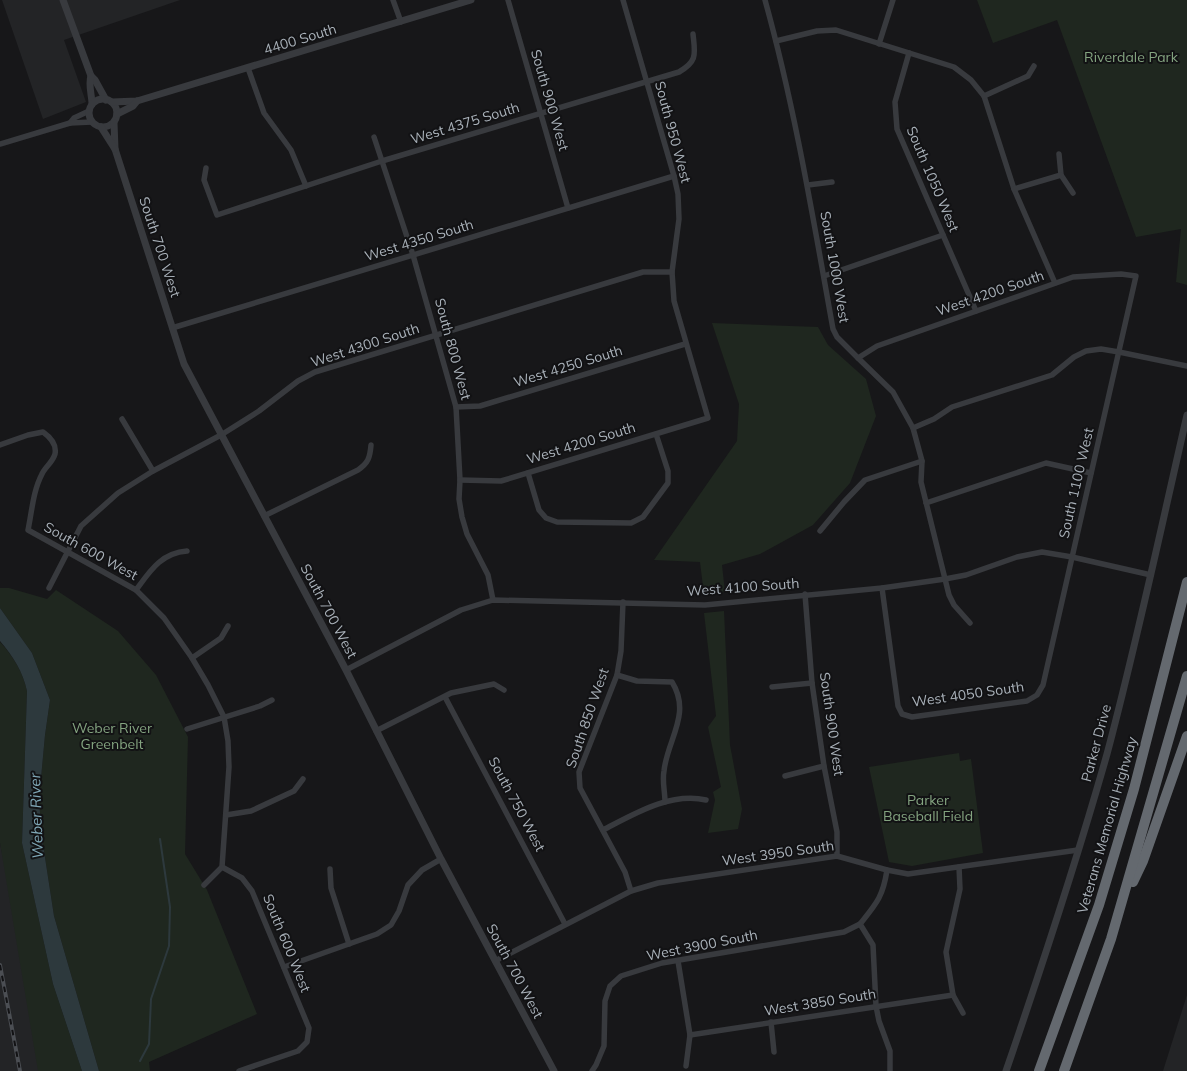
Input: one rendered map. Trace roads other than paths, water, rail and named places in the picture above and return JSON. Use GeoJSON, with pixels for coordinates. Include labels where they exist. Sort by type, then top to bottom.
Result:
{"type":"FeatureCollection","features":[{"type":"Feature","properties":{"kind":"highway","name":"Veterans Memorial Highway"},"geometry":{"type":"LineString","coordinates":[[1039,1071],[1099,905],[1134,789],[1187,582]]}},
{"type":"Feature","properties":{"kind":"highway"},"geometry":{"type":"LineString","coordinates":[[1064,1071],[1100,972],[1121,905],[1187,676]]}},
{"type":"Feature","properties":{"kind":"highway"},"geometry":{"type":"LineString","coordinates":[[1121,905],[1143,861],[1187,736]]}},
{"type":"Feature","properties":{"kind":"street"},"geometry":{"type":"LineString","coordinates":[[63,0],[91,76],[109,101],[116,106],[117,114],[114,123],[108,127],[100,127],[92,122],[89,116],[91,108],[89,82],[91,76]]}},
{"type":"Feature","properties":{"kind":"street"},"geometry":{"type":"LineString","coordinates":[[393,0],[401,22]]}},
{"type":"Feature","properties":{"kind":"street","name":"4400 South"},"geometry":{"type":"LineString","coordinates":[[137,101],[471,0]]}},
{"type":"Feature","properties":{"kind":"street","name":"South 900 West"},"geometry":{"type":"LineString","coordinates":[[508,0],[568,208]]}},
{"type":"Feature","properties":{"kind":"street","name":"South 950 West"},"geometry":{"type":"LineString","coordinates":[[623,0],[678,194],[679,219],[672,272],[674,301],[708,418]]}},
{"type":"Feature","properties":{"kind":"street","name":"South 1000 West"},"geometry":{"type":"LineString","coordinates":[[765,0],[808,185],[833,329],[837,337],[893,392],[913,428],[922,461],[922,482],[926,503],[945,579],[952,600],[970,622]]}},
{"type":"Feature","properties":{"kind":"street"},"geometry":{"type":"LineString","coordinates":[[879,44],[893,0]]}},
{"type":"Feature","properties":{"kind":"street"},"geometry":{"type":"LineString","coordinates":[[776,41],[817,31],[836,30],[954,68],[971,80],[984,96],[1014,189],[1055,284]]}},
{"type":"Feature","properties":{"kind":"street","name":"West 4375 South"},"geometry":{"type":"LineString","coordinates":[[206,168],[204,180],[216,215],[382,161],[679,72],[691,65],[695,53],[693,34]]}},
{"type":"Feature","properties":{"kind":"street","name":"South 1050 West"},"geometry":{"type":"LineString","coordinates":[[908,53],[895,102],[897,129],[976,311]]}},
{"type":"Feature","properties":{"kind":"street"},"geometry":{"type":"LineString","coordinates":[[984,96],[1028,76],[1034,66]]}},
{"type":"Feature","properties":{"kind":"street"},"geometry":{"type":"LineString","coordinates":[[248,68],[264,113],[291,150],[306,186]]}},
{"type":"Feature","properties":{"kind":"street"},"geometry":{"type":"LineString","coordinates":[[70,123],[100,99],[109,101],[137,101]]}},
{"type":"Feature","properties":{"kind":"street"},"geometry":{"type":"LineString","coordinates":[[117,114],[133,106],[137,101]]}},
{"type":"Feature","properties":{"kind":"street"},"geometry":{"type":"LineString","coordinates":[[0,144],[70,123],[92,122]]}},
{"type":"Feature","properties":{"kind":"street","name":"South 700 West"},"geometry":{"type":"LineString","coordinates":[[114,123],[115,149],[184,364],[346,670],[441,859],[554,1071]]}},
{"type":"Feature","properties":{"kind":"street","name":"South 700 West"},"geometry":{"type":"LineString","coordinates":[[100,127],[115,149]]}},
{"type":"Feature","properties":{"kind":"street","name":"South 800 West"},"geometry":{"type":"LineString","coordinates":[[374,137],[413,255],[456,407],[460,480],[459,499],[462,517],[467,534],[488,575],[493,600]]}},
{"type":"Feature","properties":{"kind":"street"},"geometry":{"type":"LineString","coordinates":[[1059,154],[1061,175],[1073,193]]}},
{"type":"Feature","properties":{"kind":"street"},"geometry":{"type":"LineString","coordinates":[[1014,189],[1061,175]]}},
{"type":"Feature","properties":{"kind":"street","name":"West 4350 South"},"geometry":{"type":"LineString","coordinates":[[172,328],[674,176]]}},
{"type":"Feature","properties":{"kind":"street"},"geometry":{"type":"LineString","coordinates":[[808,185],[832,182]]}},
{"type":"Feature","properties":{"kind":"street"},"geometry":{"type":"LineString","coordinates":[[824,276],[944,235]]}},
{"type":"Feature","properties":{"kind":"street","name":"West 4300 South"},"geometry":{"type":"LineString","coordinates":[[49,588],[81,526],[118,493],[153,471],[221,435],[259,411],[298,381],[315,372],[643,272],[672,272]]}},
{"type":"Feature","properties":{"kind":"street","name":"West 4200 South"},"geometry":{"type":"LineString","coordinates":[[858,358],[876,346],[1073,277],[1121,274],[1136,276]]}},
{"type":"Feature","properties":{"kind":"street","name":"South 1100 West"},"geometry":{"type":"LineString","coordinates":[[1037,694],[1043,685],[1136,276]]}},
{"type":"Feature","properties":{"kind":"street","name":"West 4250 South"},"geometry":{"type":"LineString","coordinates":[[456,407],[480,406],[685,344]]}},
{"type":"Feature","properties":{"kind":"street"},"geometry":{"type":"LineString","coordinates":[[913,428],[934,419],[952,407],[1052,375],[1074,357],[1086,351],[1101,349],[1187,366]]}},
{"type":"Feature","properties":{"kind":"street","name":"Parker Drive"},"geometry":{"type":"LineString","coordinates":[[1006,1071],[1078,850],[1107,753],[1151,575],[1187,415]]}},
{"type":"Feature","properties":{"kind":"street","name":"West 4200 South"},"geometry":{"type":"LineString","coordinates":[[460,480],[501,481],[708,418]]}},
{"type":"Feature","properties":{"kind":"street"},"geometry":{"type":"LineString","coordinates":[[122,419],[153,471]]}},
{"type":"Feature","properties":{"kind":"street","name":"South 600 West"},"geometry":{"type":"LineString","coordinates":[[0,445],[43,432],[51,437],[55,446],[55,454],[42,473],[35,494],[28,530],[136,590],[164,618],[192,658],[224,718],[228,741],[229,766],[222,867],[242,878],[252,891],[309,1028],[307,1042],[298,1051],[239,1071]]}},
{"type":"Feature","properties":{"kind":"street"},"geometry":{"type":"LineString","coordinates":[[528,473],[539,510],[546,518],[557,522],[630,523],[643,517],[668,483],[668,471],[656,434]]}},
{"type":"Feature","properties":{"kind":"street"},"geometry":{"type":"LineString","coordinates":[[264,516],[358,470],[366,464],[370,456],[371,445]]}},
{"type":"Feature","properties":{"kind":"street"},"geometry":{"type":"LineString","coordinates":[[820,531],[865,480],[922,461]]}},
{"type":"Feature","properties":{"kind":"street"},"geometry":{"type":"LineString","coordinates":[[926,503],[1046,463],[1091,473]]}},
{"type":"Feature","properties":{"kind":"street"},"geometry":{"type":"LineString","coordinates":[[136,590],[151,569],[173,552],[187,550]]}},
{"type":"Feature","properties":{"kind":"street","name":"West 4100 South"},"geometry":{"type":"LineString","coordinates":[[346,670],[461,610],[493,600],[705,605],[882,588],[945,579],[966,575],[1017,557],[1042,552],[1151,575]]}},
{"type":"Feature","properties":{"kind":"street","name":"West 4050 South"},"geometry":{"type":"LineString","coordinates":[[882,588],[898,706],[902,714],[912,717],[1027,701],[1037,694]]}},
{"type":"Feature","properties":{"kind":"street","name":"South 900 West"},"geometry":{"type":"LineString","coordinates":[[805,594],[812,683],[824,766],[838,832],[837,856]]}},
{"type":"Feature","properties":{"kind":"street","name":"South 850 West"},"geometry":{"type":"LineString","coordinates":[[623,602],[621,651],[617,675],[579,772],[580,788],[625,872],[630,891]]}},
{"type":"Feature","properties":{"kind":"street"},"geometry":{"type":"LineString","coordinates":[[192,658],[221,638],[228,626]]}},
{"type":"Feature","properties":{"kind":"street"},"geometry":{"type":"LineString","coordinates":[[617,675],[637,681],[672,682],[677,691],[679,715],[664,771],[665,802]]}},
{"type":"Feature","properties":{"kind":"street"},"geometry":{"type":"LineString","coordinates":[[772,687],[812,683]]}},
{"type":"Feature","properties":{"kind":"street"},"geometry":{"type":"LineString","coordinates":[[376,731],[451,693],[494,684],[504,690]]}},
{"type":"Feature","properties":{"kind":"street","name":"South 750 West"},"geometry":{"type":"LineString","coordinates":[[445,696],[565,924]]}},
{"type":"Feature","properties":{"kind":"street"},"geometry":{"type":"LineString","coordinates":[[187,729],[260,706],[272,700]]}},
{"type":"Feature","properties":{"kind":"street"},"geometry":{"type":"LineString","coordinates":[[785,776],[824,766]]}},
{"type":"Feature","properties":{"kind":"street"},"geometry":{"type":"LineString","coordinates":[[226,815],[251,810],[294,791],[303,779]]}},
{"type":"Feature","properties":{"kind":"street"},"geometry":{"type":"LineString","coordinates":[[603,830],[647,807],[665,802],[696,798],[706,800]]}},
{"type":"Feature","properties":{"kind":"street","name":"West 3950 South"},"geometry":{"type":"LineString","coordinates":[[495,961],[630,891],[658,883],[837,856],[908,874],[1078,850]]}},
{"type":"Feature","properties":{"kind":"street"},"geometry":{"type":"LineString","coordinates":[[284,967],[377,934],[391,925],[408,886],[422,870],[441,859]]}},
{"type":"Feature","properties":{"kind":"street"},"geometry":{"type":"LineString","coordinates":[[204,885],[222,867]]}},
{"type":"Feature","properties":{"kind":"street"},"geometry":{"type":"LineString","coordinates":[[959,867],[960,889],[946,952],[953,995],[963,1013]]}},
{"type":"Feature","properties":{"kind":"street"},"geometry":{"type":"LineString","coordinates":[[330,869],[331,888],[349,944]]}},
{"type":"Feature","properties":{"kind":"street"},"geometry":{"type":"LineString","coordinates":[[887,870],[885,887],[877,902],[860,924],[873,945],[876,1006],[879,1021],[890,1050],[890,1071]]}},
{"type":"Feature","properties":{"kind":"street","name":"West 3900 South"},"geometry":{"type":"LineString","coordinates":[[592,1071],[604,1046],[605,1001],[610,986],[621,976],[662,963],[844,932],[860,924]]}},
{"type":"Feature","properties":{"kind":"street"},"geometry":{"type":"LineString","coordinates":[[678,961],[690,1035],[686,1066]]}},
{"type":"Feature","properties":{"kind":"street","name":"West 3850 South"},"geometry":{"type":"LineString","coordinates":[[690,1035],[953,995]]}},
{"type":"Feature","properties":{"kind":"street"},"geometry":{"type":"LineString","coordinates":[[771,1022],[774,1052]]}},
{"type":"Feature","properties":{"kind":"water","name":"Weber River"},"geometry":{"type":"Polygon","coordinates":[[[0,608],[32,653],[50,700],[39,800],[42,838],[54,916],[99,1071],[82,1071],[53,984],[22,843],[27,691],[17,664],[0,641],[0,608]]]}},
{"type":"Feature","properties":{"kind":"waterway"},"geometry":{"type":"LineString","coordinates":[[140,1061],[149,1044],[151,999],[169,946],[170,907],[160,839]]}},
{"type":"Feature","properties":{"kind":"railway"},"geometry":{"type":"LineString","coordinates":[[0,965],[20,1071]]}},
{"type":"Feature","properties":{"kind":"park label","name":"Riverdale Park"},"geometry":{"type":"Point","coordinates":[1131,57]}},
{"type":"Feature","properties":{"kind":"park label","name":"Weber River Greenbelt"},"geometry":{"type":"Point","coordinates":[112,736]}},
{"type":"Feature","properties":{"kind":"park label","name":"Parker Baseball Field"},"geometry":{"type":"Point","coordinates":[928,808]}}]}
